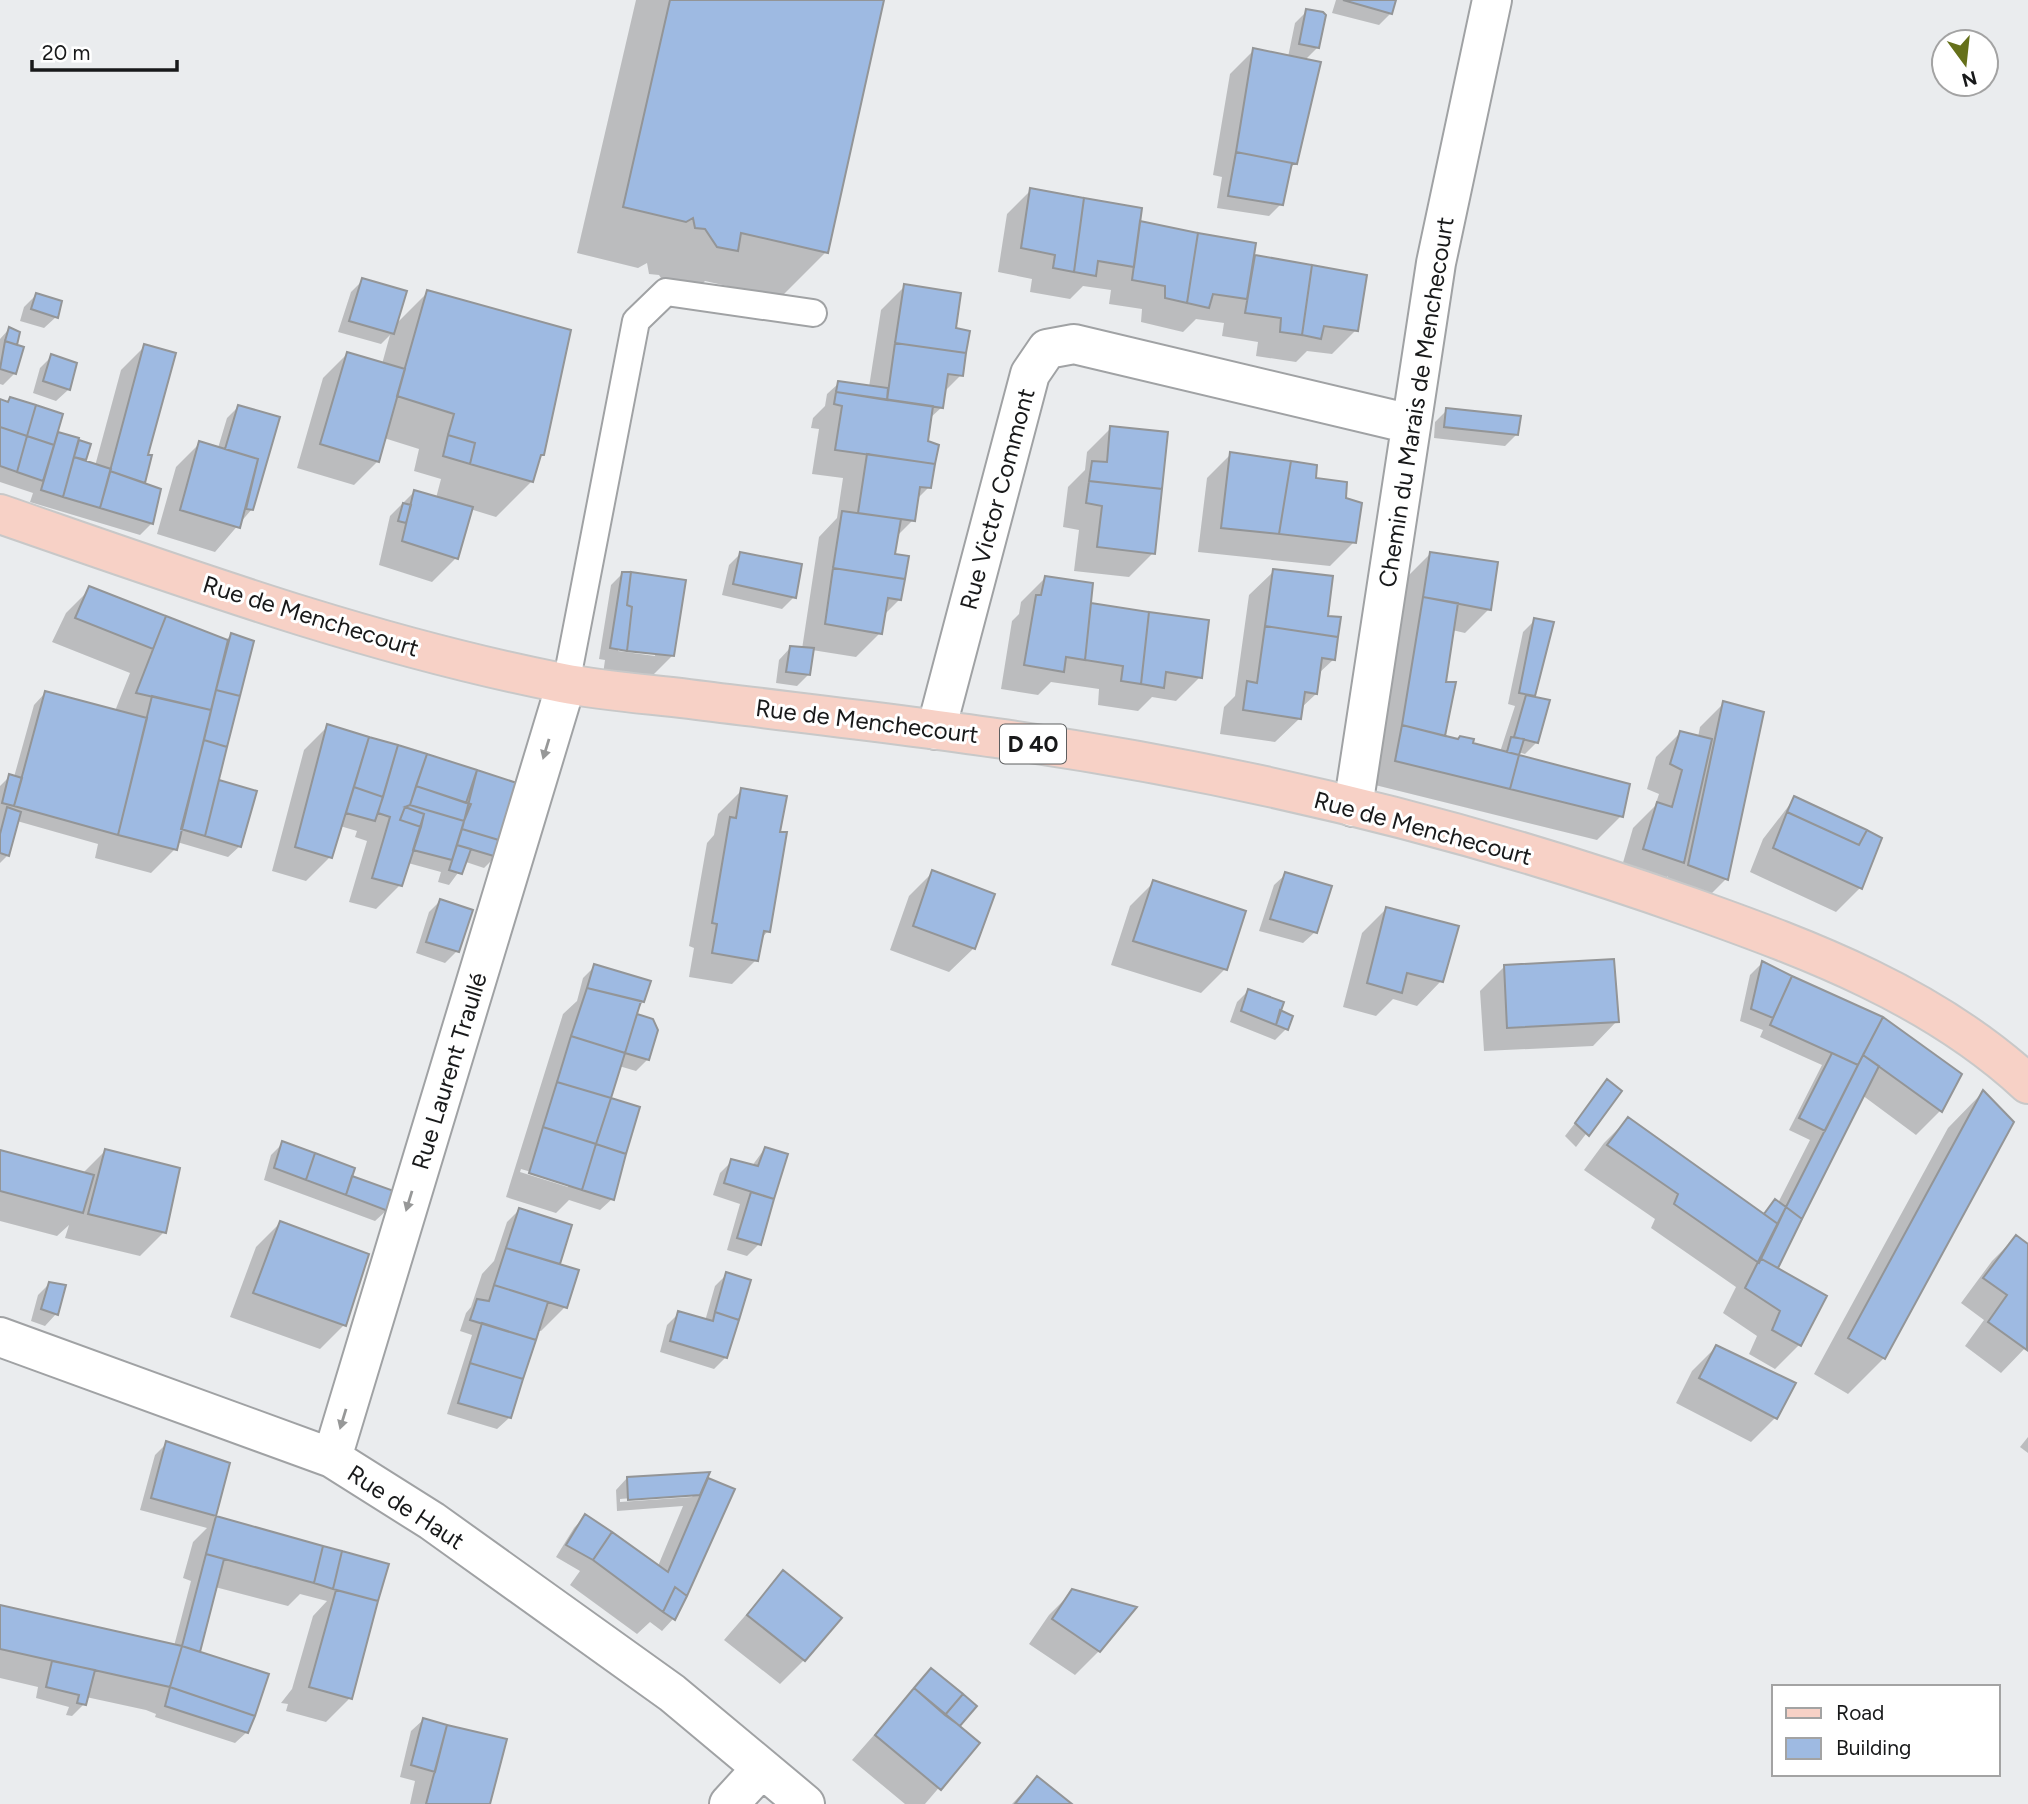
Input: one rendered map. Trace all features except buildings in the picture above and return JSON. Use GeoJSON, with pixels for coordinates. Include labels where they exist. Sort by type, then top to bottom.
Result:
{"type":"FeatureCollection","features":[{"type":"Feature","properties":{"kind":"main road","name":"Rue de Menchecourt"},"geometry":{"type":"LineString","coordinates":[[0,514],[338,629],[566,684],[936,730],[1183,769],[1353,807],[1633,886],[1758,931],[1902,994],[1957,1026],[2028,1084]]}},
{"type":"Feature","properties":{"kind":"street","name":"Chemin du Marais de Menchecourt"},"geometry":{"type":"LineString","coordinates":[[1353,807],[1436,262],[1492,0]]}},
{"type":"Feature","properties":{"kind":"street","name":"Rue Victor Commont"},"geometry":{"type":"LineString","coordinates":[[936,730],[1030,374],[1047,349],[1074,344],[1411,424]]}},
{"type":"Feature","properties":{"kind":"street","name":"Rue Laurent Traullé"},"geometry":{"type":"LineString","coordinates":[[332,1458],[566,684]]}},
{"type":"Feature","properties":{"kind":"street","name":"Rue de Haut"},"geometry":{"type":"LineString","coordinates":[[0,1337],[332,1458],[432,1521],[651,1678],[805,1804]]}},
{"type":"Feature","properties":{"kind":"street"},"geometry":{"type":"LineString","coordinates":[[729,1804],[762,1768]]}},
{"type":"Feature","properties":{"kind":"lane"},"geometry":{"type":"LineString","coordinates":[[566,684],[636,321],[666,292],[813,313]]}}]}
